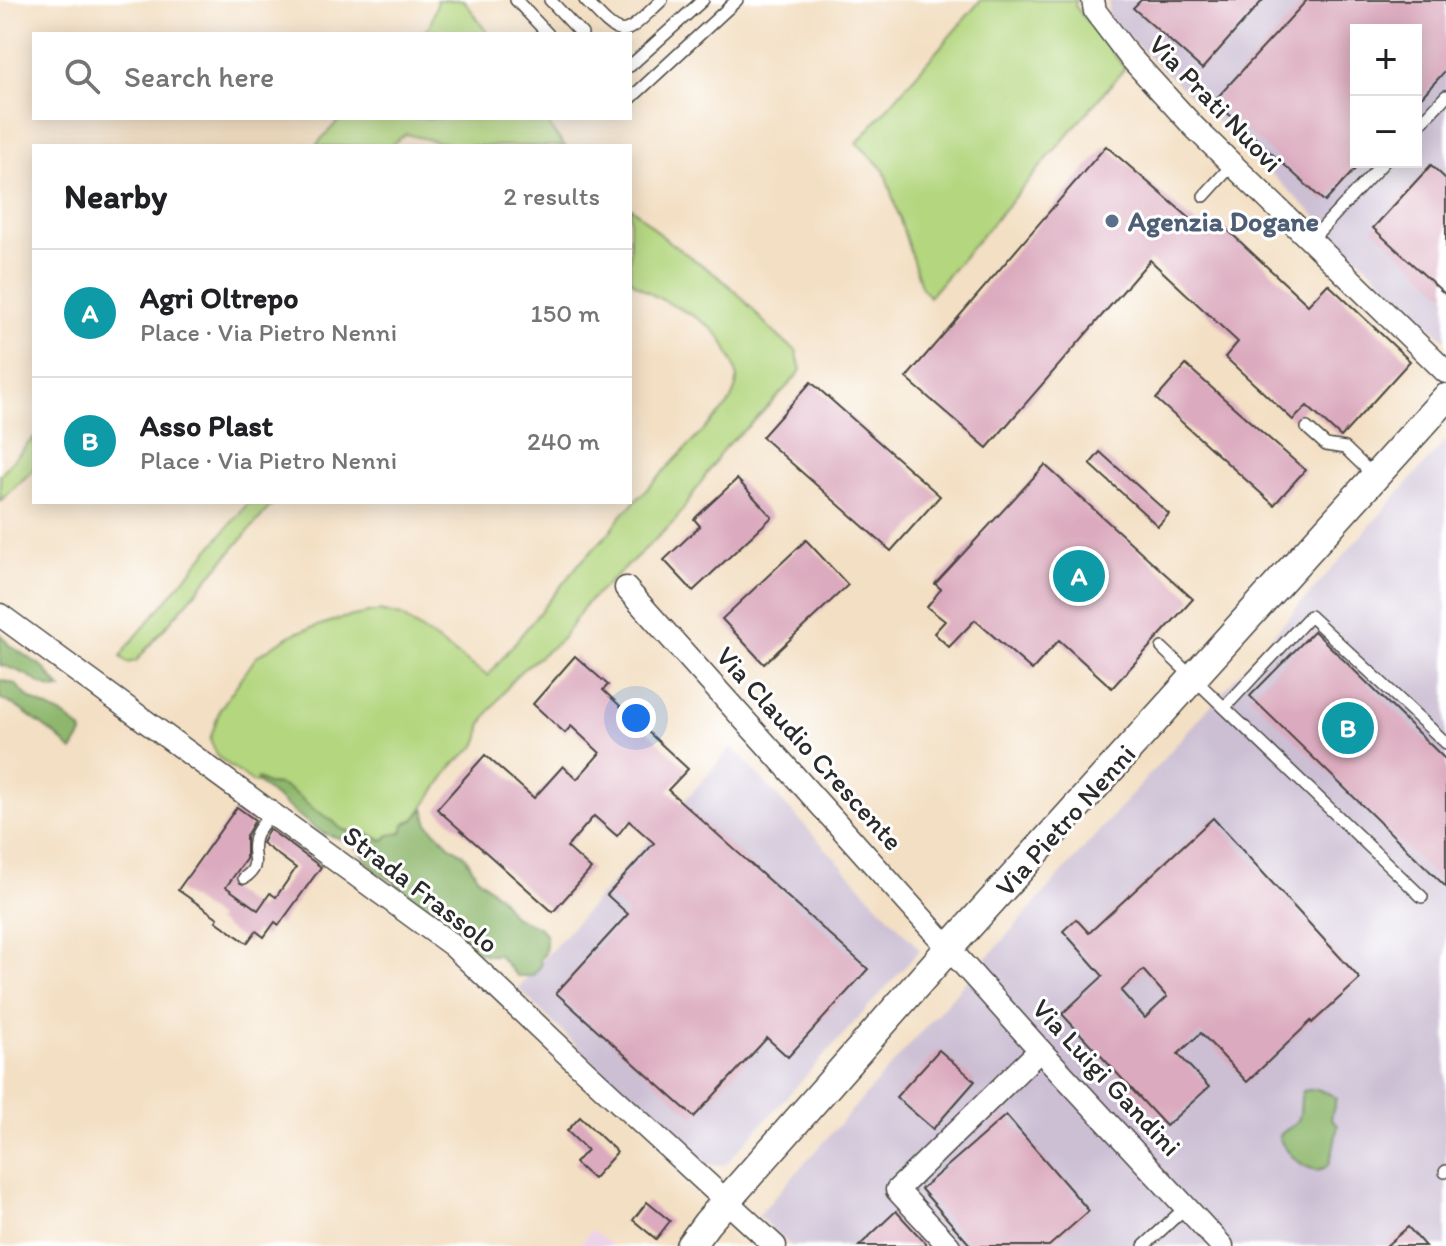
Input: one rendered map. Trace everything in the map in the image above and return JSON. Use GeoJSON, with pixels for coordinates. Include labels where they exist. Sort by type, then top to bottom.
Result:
{"type":"FeatureCollection","features":[{"type":"Feature","properties":{"kind":"street","name":"Via Prati Nuovi"},"geometry":{"type":"LineString","coordinates":[[1093,0],[1095,11],[1129,56],[1194,127],[1446,372]]}},
{"type":"Feature","properties":{"kind":"street","name":"Via Pietro Nenni"},"geometry":{"type":"LineString","coordinates":[[690,1246],[949,948],[1446,398]]}},
{"type":"Feature","properties":{"kind":"street","name":"Via Claudio Crescente"},"geometry":{"type":"LineString","coordinates":[[626,588],[949,948]]}},
{"type":"Feature","properties":{"kind":"street","name":"Strada Frassolo"},"geometry":{"type":"LineString","coordinates":[[0,615],[452,945],[775,1246]]}},
{"type":"Feature","properties":{"kind":"street","name":"Via Luigi Gandini"},"geometry":{"type":"LineString","coordinates":[[949,948],[1222,1246]]}},
{"type":"Feature","properties":{"kind":"street"},"geometry":{"type":"LineString","coordinates":[[949,1246],[897,1190],[1040,1050]]}},
{"type":"Feature","properties":{"kind":"lane"},"geometry":{"type":"LineString","coordinates":[[516,0],[546,32]]}},
{"type":"Feature","properties":{"kind":"lane"},"geometry":{"type":"LineString","coordinates":[[550,0],[580,32]]}},
{"type":"Feature","properties":{"kind":"lane"},"geometry":{"type":"LineString","coordinates":[[585,0],[611,28],[621,31],[630,30],[662,0]]}},
{"type":"Feature","properties":{"kind":"lane"},"geometry":{"type":"LineString","coordinates":[[632,64],[703,0]]}},
{"type":"Feature","properties":{"kind":"lane"},"geometry":{"type":"LineString","coordinates":[[632,97],[737,0]]}},
{"type":"Feature","properties":{"kind":"lane"},"geometry":{"type":"LineString","coordinates":[[1422,122],[1446,96]]}},
{"type":"Feature","properties":{"kind":"lane"},"geometry":{"type":"LineString","coordinates":[[1204,196],[1232,165]]}},
{"type":"Feature","properties":{"kind":"lane"},"geometry":{"type":"LineString","coordinates":[[1310,241],[1378,168]]}},
{"type":"Feature","properties":{"kind":"lane"},"geometry":{"type":"LineString","coordinates":[[1307,428],[1326,445],[1345,448],[1375,476]]}},
{"type":"Feature","properties":{"kind":"lane"},"geometry":{"type":"LineString","coordinates":[[1225,707],[1310,616],[1446,743]]}},
{"type":"Feature","properties":{"kind":"lane"},"geometry":{"type":"LineString","coordinates":[[1162,648],[1422,897]]}},
{"type":"Feature","properties":{"kind":"lane"},"geometry":{"type":"LineString","coordinates":[[244,878],[255,866],[254,839],[271,813]]}},
{"type":"Feature","properties":{"kind":"lane"},"geometry":{"type":"LineString","coordinates":[[1144,1246],[1186,1207]]}},
{"type":"Feature","properties":{"kind":"shaded area"},"geometry":{"type":"Polygon","coordinates":[[[1109,0],[1446,0],[1446,341],[1108,17],[1109,0]]]}},
{"type":"Feature","properties":{"kind":"shaded area"},"geometry":{"type":"Polygon","coordinates":[[[1446,440],[1446,1246],[791,1246],[758,1216],[1446,440]]]}},
{"type":"Feature","properties":{"kind":"shaded area"},"geometry":{"type":"Polygon","coordinates":[[[732,747],[920,950],[725,1165],[698,1165],[518,988],[732,747]]]}},
{"type":"Feature","properties":{"kind":"shaded area"},"geometry":{"type":"Polygon","coordinates":[[[591,1230],[613,1246],[579,1246],[591,1230]]]}},
{"type":"Feature","properties":{"kind":"green space"},"geometry":{"type":"Polygon","coordinates":[[[436,0],[464,0],[487,32],[424,32],[430,26],[436,0]]]}},
{"type":"Feature","properties":{"kind":"green space"},"geometry":{"type":"Polygon","coordinates":[[[981,0],[1076,0],[1075,6],[1125,68],[929,297],[921,286],[884,170],[857,143],[981,0]]]}},
{"type":"Feature","properties":{"kind":"green space"},"geometry":{"type":"Polygon","coordinates":[[[339,120],[546,120],[563,144],[448,144],[406,134],[392,144],[317,144],[339,120]]]}},
{"type":"Feature","properties":{"kind":"green space"},"geometry":{"type":"Polygon","coordinates":[[[632,209],[667,240],[733,289],[796,350],[801,370],[724,448],[675,521],[586,604],[562,639],[515,677],[485,718],[476,746],[453,765],[415,819],[406,822],[402,832],[389,835],[384,840],[341,829],[300,797],[279,785],[258,779],[258,783],[252,782],[218,757],[210,740],[220,709],[257,656],[295,633],[343,618],[379,611],[401,616],[488,676],[621,516],[728,405],[736,387],[734,365],[721,338],[699,319],[632,281],[632,209]]]}},
{"type":"Feature","properties":{"kind":"green space"},"geometry":{"type":"Polygon","coordinates":[[[32,439],[32,471],[0,501],[0,475],[32,439]]]}},
{"type":"Feature","properties":{"kind":"green space"},"geometry":{"type":"Polygon","coordinates":[[[247,504],[272,504],[136,661],[127,663],[121,657],[247,504]]]}},
{"type":"Feature","properties":{"kind":"green space"},"geometry":{"type":"Polygon","coordinates":[[[0,634],[9,645],[43,667],[61,689],[47,687],[0,665],[0,634]]]}},
{"type":"Feature","properties":{"kind":"green space"},"geometry":{"type":"Polygon","coordinates":[[[0,680],[15,684],[30,699],[66,717],[81,730],[82,734],[72,751],[56,735],[14,705],[0,699],[0,680]]]}},
{"type":"Feature","properties":{"kind":"green space"},"geometry":{"type":"Polygon","coordinates":[[[257,779],[287,788],[341,829],[362,831],[380,840],[402,833],[404,824],[414,820],[424,808],[428,824],[465,856],[478,878],[500,897],[513,916],[540,928],[545,934],[541,966],[532,976],[517,976],[498,955],[476,951],[458,937],[445,917],[423,906],[396,883],[377,872],[355,845],[323,833],[308,823],[257,779]]]}},
{"type":"Feature","properties":{"kind":"green space"},"geometry":{"type":"Polygon","coordinates":[[[1317,1089],[1336,1098],[1331,1118],[1338,1125],[1329,1164],[1323,1169],[1300,1163],[1279,1137],[1299,1118],[1303,1091],[1317,1089]]]}},
{"type":"Feature","properties":{"kind":"building"},"geometry":{"type":"Polygon","coordinates":[[[1141,0],[1263,0],[1202,69],[1133,8],[1141,0]]]}},
{"type":"Feature","properties":{"kind":"building"},"geometry":{"type":"Polygon","coordinates":[[[1307,0],[1446,0],[1446,70],[1422,96],[1422,24],[1350,24],[1350,168],[1356,168],[1325,202],[1214,101],[1307,0]]]}},
{"type":"Feature","properties":{"kind":"building"},"geometry":{"type":"Polygon","coordinates":[[[1106,146],[1207,233],[1218,221],[1308,305],[1328,284],[1410,361],[1341,437],[1307,406],[1293,420],[1225,357],[1238,342],[1150,260],[987,448],[906,378],[1106,146]]]}},
{"type":"Feature","properties":{"kind":"building"},"geometry":{"type":"Polygon","coordinates":[[[1431,165],[1446,179],[1446,295],[1373,228],[1431,165]]]}},
{"type":"Feature","properties":{"kind":"building"},"geometry":{"type":"Polygon","coordinates":[[[1186,365],[1305,470],[1274,505],[1156,399],[1186,365]]]}},
{"type":"Feature","properties":{"kind":"building"},"geometry":{"type":"Polygon","coordinates":[[[811,382],[940,496],[891,551],[762,437],[811,382]]]}},
{"type":"Feature","properties":{"kind":"building"},"geometry":{"type":"Polygon","coordinates":[[[1100,452],[1169,514],[1158,526],[1090,464],[1100,452]]]}},
{"type":"Feature","properties":{"kind":"building"},"geometry":{"type":"Polygon","coordinates":[[[1045,465],[1193,599],[1112,688],[1059,640],[1032,670],[975,620],[949,647],[934,633],[945,621],[927,607],[941,589],[935,584],[1045,465]]]}},
{"type":"Feature","properties":{"kind":"building"},"geometry":{"type":"Polygon","coordinates":[[[737,479],[772,517],[693,591],[664,560],[700,526],[694,519],[737,479]]]}},
{"type":"Feature","properties":{"kind":"building"},"geometry":{"type":"Polygon","coordinates":[[[806,540],[848,585],[764,664],[722,619],[806,540]]]}},
{"type":"Feature","properties":{"kind":"building"},"geometry":{"type":"Polygon","coordinates":[[[1314,631],[1446,760],[1446,887],[1250,696],[1314,631]]]}},
{"type":"Feature","properties":{"kind":"building"},"geometry":{"type":"Polygon","coordinates":[[[575,656],[608,685],[603,690],[688,769],[668,790],[868,969],[788,1057],[767,1038],[694,1117],[556,993],[628,914],[607,895],[654,843],[629,821],[617,836],[594,816],[567,847],[591,869],[553,912],[437,809],[485,755],[534,798],[563,766],[577,779],[600,753],[571,726],[565,733],[533,704],[575,656]]]}},
{"type":"Feature","properties":{"kind":"building"},"geometry":{"type":"Polygon","coordinates":[[[237,807],[255,820],[246,836],[246,859],[226,887],[258,910],[270,893],[276,897],[296,868],[262,843],[269,829],[321,867],[279,925],[275,922],[264,937],[256,931],[247,943],[178,890],[237,807]]]}},
{"type":"Feature","properties":{"kind":"building"},"geometry":{"type":"Polygon","coordinates":[[[1213,818],[1360,979],[1247,1082],[1201,1033],[1178,1054],[1209,1087],[1166,1126],[1062,1014],[1103,976],[1063,931],[1076,919],[1089,933],[1213,818]],[[1143,970],[1121,991],[1145,1018],[1167,997],[1143,970]]]}},
{"type":"Feature","properties":{"kind":"building"},"geometry":{"type":"Polygon","coordinates":[[[939,1050],[975,1081],[933,1129],[896,1097],[939,1050]]]}},
{"type":"Feature","properties":{"kind":"building"},"geometry":{"type":"Polygon","coordinates":[[[1006,1115],[1089,1211],[1049,1246],[971,1246],[921,1189],[1006,1115]]]}},
{"type":"Feature","properties":{"kind":"building"},"geometry":{"type":"Polygon","coordinates":[[[580,1117],[617,1152],[593,1179],[575,1163],[587,1150],[567,1131],[580,1117]]]}},
{"type":"Feature","properties":{"kind":"building"},"geometry":{"type":"Polygon","coordinates":[[[647,1202],[670,1221],[656,1239],[633,1220],[647,1202]]]}},
{"type":"Feature","properties":{"kind":"building"},"geometry":{"type":"Polygon","coordinates":[[[896,1211],[928,1246],[859,1246],[896,1211]]]}},
{"type":"Feature","properties":{"kind":"building"},"geometry":{"type":"Polygon","coordinates":[[[1408,1227],[1425,1246],[1386,1246],[1408,1227]]]}},
{"type":"Feature","properties":{"kind":"place","name":"Agenzia Dogane"},"geometry":{"type":"Point","coordinates":[1112,221]}},
{"type":"Feature","properties":{"kind":"place","name":"Agri Oltrepo"},"geometry":{"type":"Point","coordinates":[1079,576]}},
{"type":"Feature","properties":{"kind":"place","name":"Asso Plast"},"geometry":{"type":"Point","coordinates":[1348,728]}}]}
